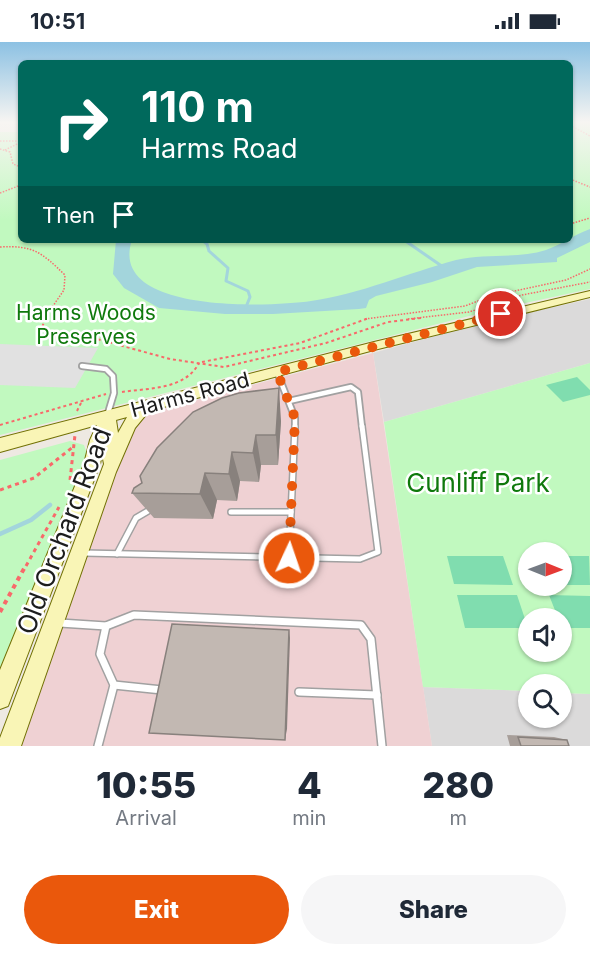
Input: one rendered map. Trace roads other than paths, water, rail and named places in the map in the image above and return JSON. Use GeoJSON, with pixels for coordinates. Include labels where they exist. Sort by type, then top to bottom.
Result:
{"type":"FeatureCollection","features":[{"type":"Feature","properties":{"kind":"main road","name":"Harms Road"},"geometry":{"type":"LineString","coordinates":[[0,445],[501,314],[590,294]]}},
{"type":"Feature","properties":{"kind":"main road","name":"Old Orchard Road"},"geometry":{"type":"LineString","coordinates":[[9,746],[108,472],[129,424],[146,407]]}},
{"type":"Feature","properties":{"kind":"main road","name":"Old Orchard Road"},"geometry":{"type":"LineString","coordinates":[[108,417],[111,436],[108,472]]}},
{"type":"Feature","properties":{"kind":"main road","name":"Old Orchard Road"},"geometry":{"type":"LineString","coordinates":[[0,698],[92,464],[97,440],[108,417]]}},
{"type":"Feature","properties":{"kind":"lane"},"geometry":{"type":"LineString","coordinates":[[82,366],[106,369],[113,376],[114,393],[108,417]]}},
{"type":"Feature","properties":{"kind":"lane"},"geometry":{"type":"LineString","coordinates":[[277,372],[295,418],[289,558]]}},
{"type":"Feature","properties":{"kind":"lane"},"geometry":{"type":"LineString","coordinates":[[79,553],[360,559],[378,552],[358,392],[351,387],[289,401]]}},
{"type":"Feature","properties":{"kind":"lane"},"geometry":{"type":"LineString","coordinates":[[117,555],[136,518],[158,507]]}},
{"type":"Feature","properties":{"kind":"lane"},"geometry":{"type":"LineString","coordinates":[[231,512],[291,512]]}},
{"type":"Feature","properties":{"kind":"lane"},"geometry":{"type":"LineString","coordinates":[[54,623],[106,626],[134,615],[360,625],[370,639],[382,746]]}},
{"type":"Feature","properties":{"kind":"lane"},"geometry":{"type":"LineString","coordinates":[[98,746],[114,685],[100,654],[106,626]]}},
{"type":"Feature","properties":{"kind":"lane"},"geometry":{"type":"LineString","coordinates":[[114,685],[169,691]]}},
{"type":"Feature","properties":{"kind":"lane"},"geometry":{"type":"LineString","coordinates":[[299,692],[376,695]]}},
{"type":"Feature","properties":{"kind":"water"},"geometry":{"type":"Polygon","coordinates":[[[590,229],[590,242],[557,258],[557,262],[477,267],[432,282],[376,296],[369,300],[366,308],[359,309],[225,314],[159,308],[124,288],[113,274],[116,243],[132,243],[131,264],[144,282],[167,293],[230,304],[291,303],[329,298],[456,260],[535,253],[561,243],[573,243],[573,237],[590,229]]]}},
{"type":"Feature","properties":{"kind":"waterway"},"geometry":{"type":"LineString","coordinates":[[206,243],[209,251],[228,268],[226,281],[248,291],[250,297],[246,307]]}},
{"type":"Feature","properties":{"kind":"waterway"},"geometry":{"type":"LineString","coordinates":[[408,243],[446,269]]}},
{"type":"Feature","properties":{"kind":"waterway"},"geometry":{"type":"LineString","coordinates":[[0,534],[31,520],[50,505]]}},
{"type":"Feature","properties":{"kind":"park label","name":"Harms Woods Preserves"},"geometry":{"type":"Point","coordinates":[86,325]}},
{"type":"Feature","properties":{"kind":"park label","name":"Cunliff Park"},"geometry":{"type":"Point","coordinates":[478,483]}}]}
